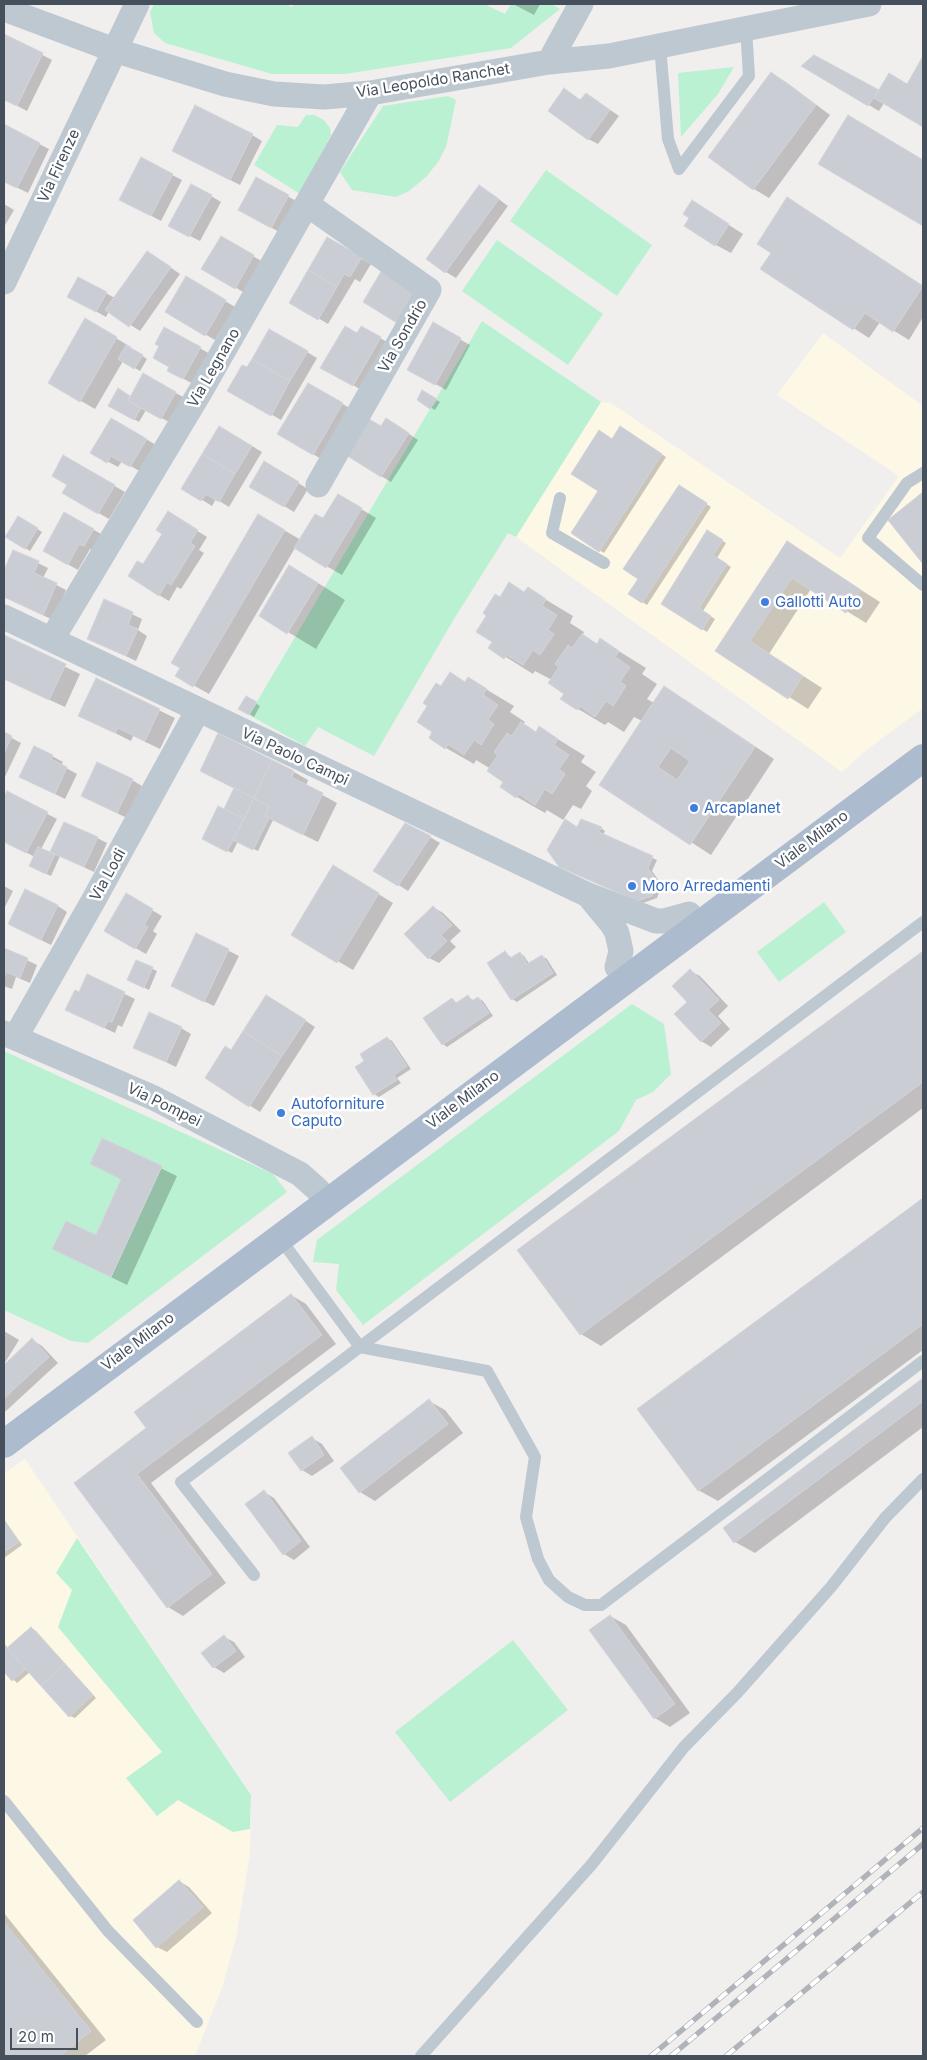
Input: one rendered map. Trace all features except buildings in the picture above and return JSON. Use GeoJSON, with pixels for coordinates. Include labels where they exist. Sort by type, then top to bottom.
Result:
{"type":"FeatureCollection","features":[{"type":"Feature","properties":{"kind":"main road","name":"Viale Milano"},"geometry":{"type":"LineString","coordinates":[[4,1424],[923,739]]}},
{"type":"Feature","properties":{"kind":"main road","name":"Viale Milano"},"geometry":{"type":"LineString","coordinates":[[4,1444],[923,758]]}},
{"type":"Feature","properties":{"kind":"street","name":"Via Firenze"},"geometry":{"type":"LineString","coordinates":[[4,282],[137,4]]}},
{"type":"Feature","properties":{"kind":"street"},"geometry":{"type":"LineString","coordinates":[[549,62],[581,4]]}},
{"type":"Feature","properties":{"kind":"street","name":"Via Leopoldo Ranchet"},"geometry":{"type":"LineString","coordinates":[[4,9],[114,50],[225,84],[274,94],[324,97],[370,93],[549,62],[609,56],[869,4]]}},
{"type":"Feature","properties":{"kind":"street","name":"Via Legnano"},"geometry":{"type":"LineString","coordinates":[[52,639],[200,392],[370,93]]}},
{"type":"Feature","properties":{"kind":"street","name":"Via Sondrio"},"geometry":{"type":"LineString","coordinates":[[308,205],[429,290],[318,485]]}},
{"type":"Feature","properties":{"kind":"street","name":"Via Paolo Campi"},"geometry":{"type":"LineString","coordinates":[[4,617],[588,895],[656,920],[664,921],[689,914]]}},
{"type":"Feature","properties":{"kind":"street","name":"Via Lodi"},"geometry":{"type":"LineString","coordinates":[[9,1035],[92,903],[198,710]]}},
{"type":"Feature","properties":{"kind":"street","name":"Via Paolo Campi"},"geometry":{"type":"LineString","coordinates":[[588,895],[617,933],[620,951],[617,967]]}},
{"type":"Feature","properties":{"kind":"street","name":"Via Pompei"},"geometry":{"type":"LineString","coordinates":[[9,1035],[165,1104],[300,1174],[318,1190]]}},
{"type":"Feature","properties":{"kind":"lane"},"geometry":{"type":"LineString","coordinates":[[660,46],[668,139],[679,168],[749,76],[746,28]]}},
{"type":"Feature","properties":{"kind":"lane"},"geometry":{"type":"LineString","coordinates":[[923,473],[907,483],[868,538],[923,585]]}},
{"type":"Feature","properties":{"kind":"lane"},"geometry":{"type":"LineString","coordinates":[[560,498],[552,533],[604,563]]}},
{"type":"Feature","properties":{"kind":"lane"},"geometry":{"type":"LineString","coordinates":[[254,1575],[181,1482],[923,922]]}},
{"type":"Feature","properties":{"kind":"lane"},"geometry":{"type":"LineString","coordinates":[[279,1237],[360,1347],[487,1372],[535,1457],[526,1518],[538,1559],[549,1580],[568,1597],[585,1605],[601,1605],[923,1362]]}},
{"type":"Feature","properties":{"kind":"lane"},"geometry":{"type":"LineString","coordinates":[[421,2056],[592,1864],[684,1747],[738,1692],[831,1587],[885,1518],[923,1479]]}},
{"type":"Feature","properties":{"kind":"lane"},"geometry":{"type":"LineString","coordinates":[[4,1801],[108,1931],[197,2022]]}},
{"type":"Feature","properties":{"kind":"shaded area"},"geometry":{"type":"Polygon","coordinates":[[[823,333],[923,406],[923,708],[864,752],[842,772],[516,537],[601,402],[611,403],[840,558],[899,476],[777,395],[823,333]]]}},
{"type":"Feature","properties":{"kind":"shaded area"},"geometry":{"type":"Polygon","coordinates":[[[25,1459],[251,1795],[250,1854],[236,1938],[222,1988],[195,2056],[4,2056],[4,1473],[25,1459]]]}},
{"type":"Feature","properties":{"kind":"green space"},"geometry":{"type":"Polygon","coordinates":[[[154,4],[286,4],[292,7],[294,4],[484,4],[505,14],[511,4],[551,4],[560,9],[511,48],[345,74],[272,74],[165,43],[154,33],[150,12],[154,4]]]}},
{"type":"Feature","properties":{"kind":"green space"},"geometry":{"type":"Polygon","coordinates":[[[734,67],[718,94],[681,137],[678,73],[734,67]]]}},
{"type":"Feature","properties":{"kind":"green space"},"geometry":{"type":"Polygon","coordinates":[[[448,96],[456,100],[446,147],[438,162],[426,177],[409,191],[396,197],[352,190],[340,172],[383,106],[448,96]]]}},
{"type":"Feature","properties":{"kind":"green space"},"geometry":{"type":"Polygon","coordinates":[[[306,115],[314,115],[324,120],[330,128],[331,135],[300,194],[254,165],[277,125],[298,127],[306,115]]]}},
{"type":"Feature","properties":{"kind":"green space"},"geometry":{"type":"Polygon","coordinates":[[[546,170],[652,245],[617,296],[510,221],[546,170]]]}},
{"type":"Feature","properties":{"kind":"green space"},"geometry":{"type":"Polygon","coordinates":[[[497,240],[603,314],[568,365],[462,291],[497,240]]]}},
{"type":"Feature","properties":{"kind":"green space"},"geometry":{"type":"Polygon","coordinates":[[[482,321],[601,402],[516,537],[508,533],[454,619],[374,756],[318,727],[305,746],[249,715],[482,321]]]}},
{"type":"Feature","properties":{"kind":"green space"},"geometry":{"type":"Polygon","coordinates":[[[824,902],[846,932],[779,982],[757,952],[824,902]]]}},
{"type":"Feature","properties":{"kind":"green space"},"geometry":{"type":"Polygon","coordinates":[[[632,1004],[664,1024],[671,1074],[653,1092],[636,1100],[619,1131],[363,1325],[336,1290],[339,1264],[313,1262],[317,1240],[632,1004]]]}},
{"type":"Feature","properties":{"kind":"green space"},"geometry":{"type":"Polygon","coordinates":[[[4,1051],[273,1174],[287,1192],[88,1343],[71,1341],[4,1310],[4,1051]],[[102,1138],[90,1164],[121,1179],[96,1235],[66,1221],[52,1249],[111,1277],[162,1167],[102,1138]]]}},
{"type":"Feature","properties":{"kind":"green space"},"geometry":{"type":"Polygon","coordinates":[[[77,1538],[251,1795],[250,1829],[233,1832],[178,1800],[157,1816],[126,1778],[162,1752],[58,1627],[72,1590],[56,1573],[77,1538]]]}},
{"type":"Feature","properties":{"kind":"green space"},"geometry":{"type":"Polygon","coordinates":[[[513,1640],[568,1710],[450,1802],[395,1732],[513,1640]]]}},
{"type":"Feature","properties":{"kind":"railway"},"geometry":{"type":"LineString","coordinates":[[651,2056],[923,1828]]}},
{"type":"Feature","properties":{"kind":"railway"},"geometry":{"type":"LineString","coordinates":[[671,2056],[923,1844]]}},
{"type":"Feature","properties":{"kind":"railway"},"geometry":{"type":"LineString","coordinates":[[726,2056],[923,1892]]}},
{"type":"Feature","properties":{"kind":"place","name":"Gallotti Auto"},"geometry":{"type":"Point","coordinates":[765,602]}},
{"type":"Feature","properties":{"kind":"place","name":"Arcaplanet"},"geometry":{"type":"Point","coordinates":[694,808]}},
{"type":"Feature","properties":{"kind":"place","name":"Moro Arredamenti"},"geometry":{"type":"Point","coordinates":[632,886]}},
{"type":"Feature","properties":{"kind":"place","name":"Autoforniture Caputo"},"geometry":{"type":"Point","coordinates":[281,1113]}}]}
